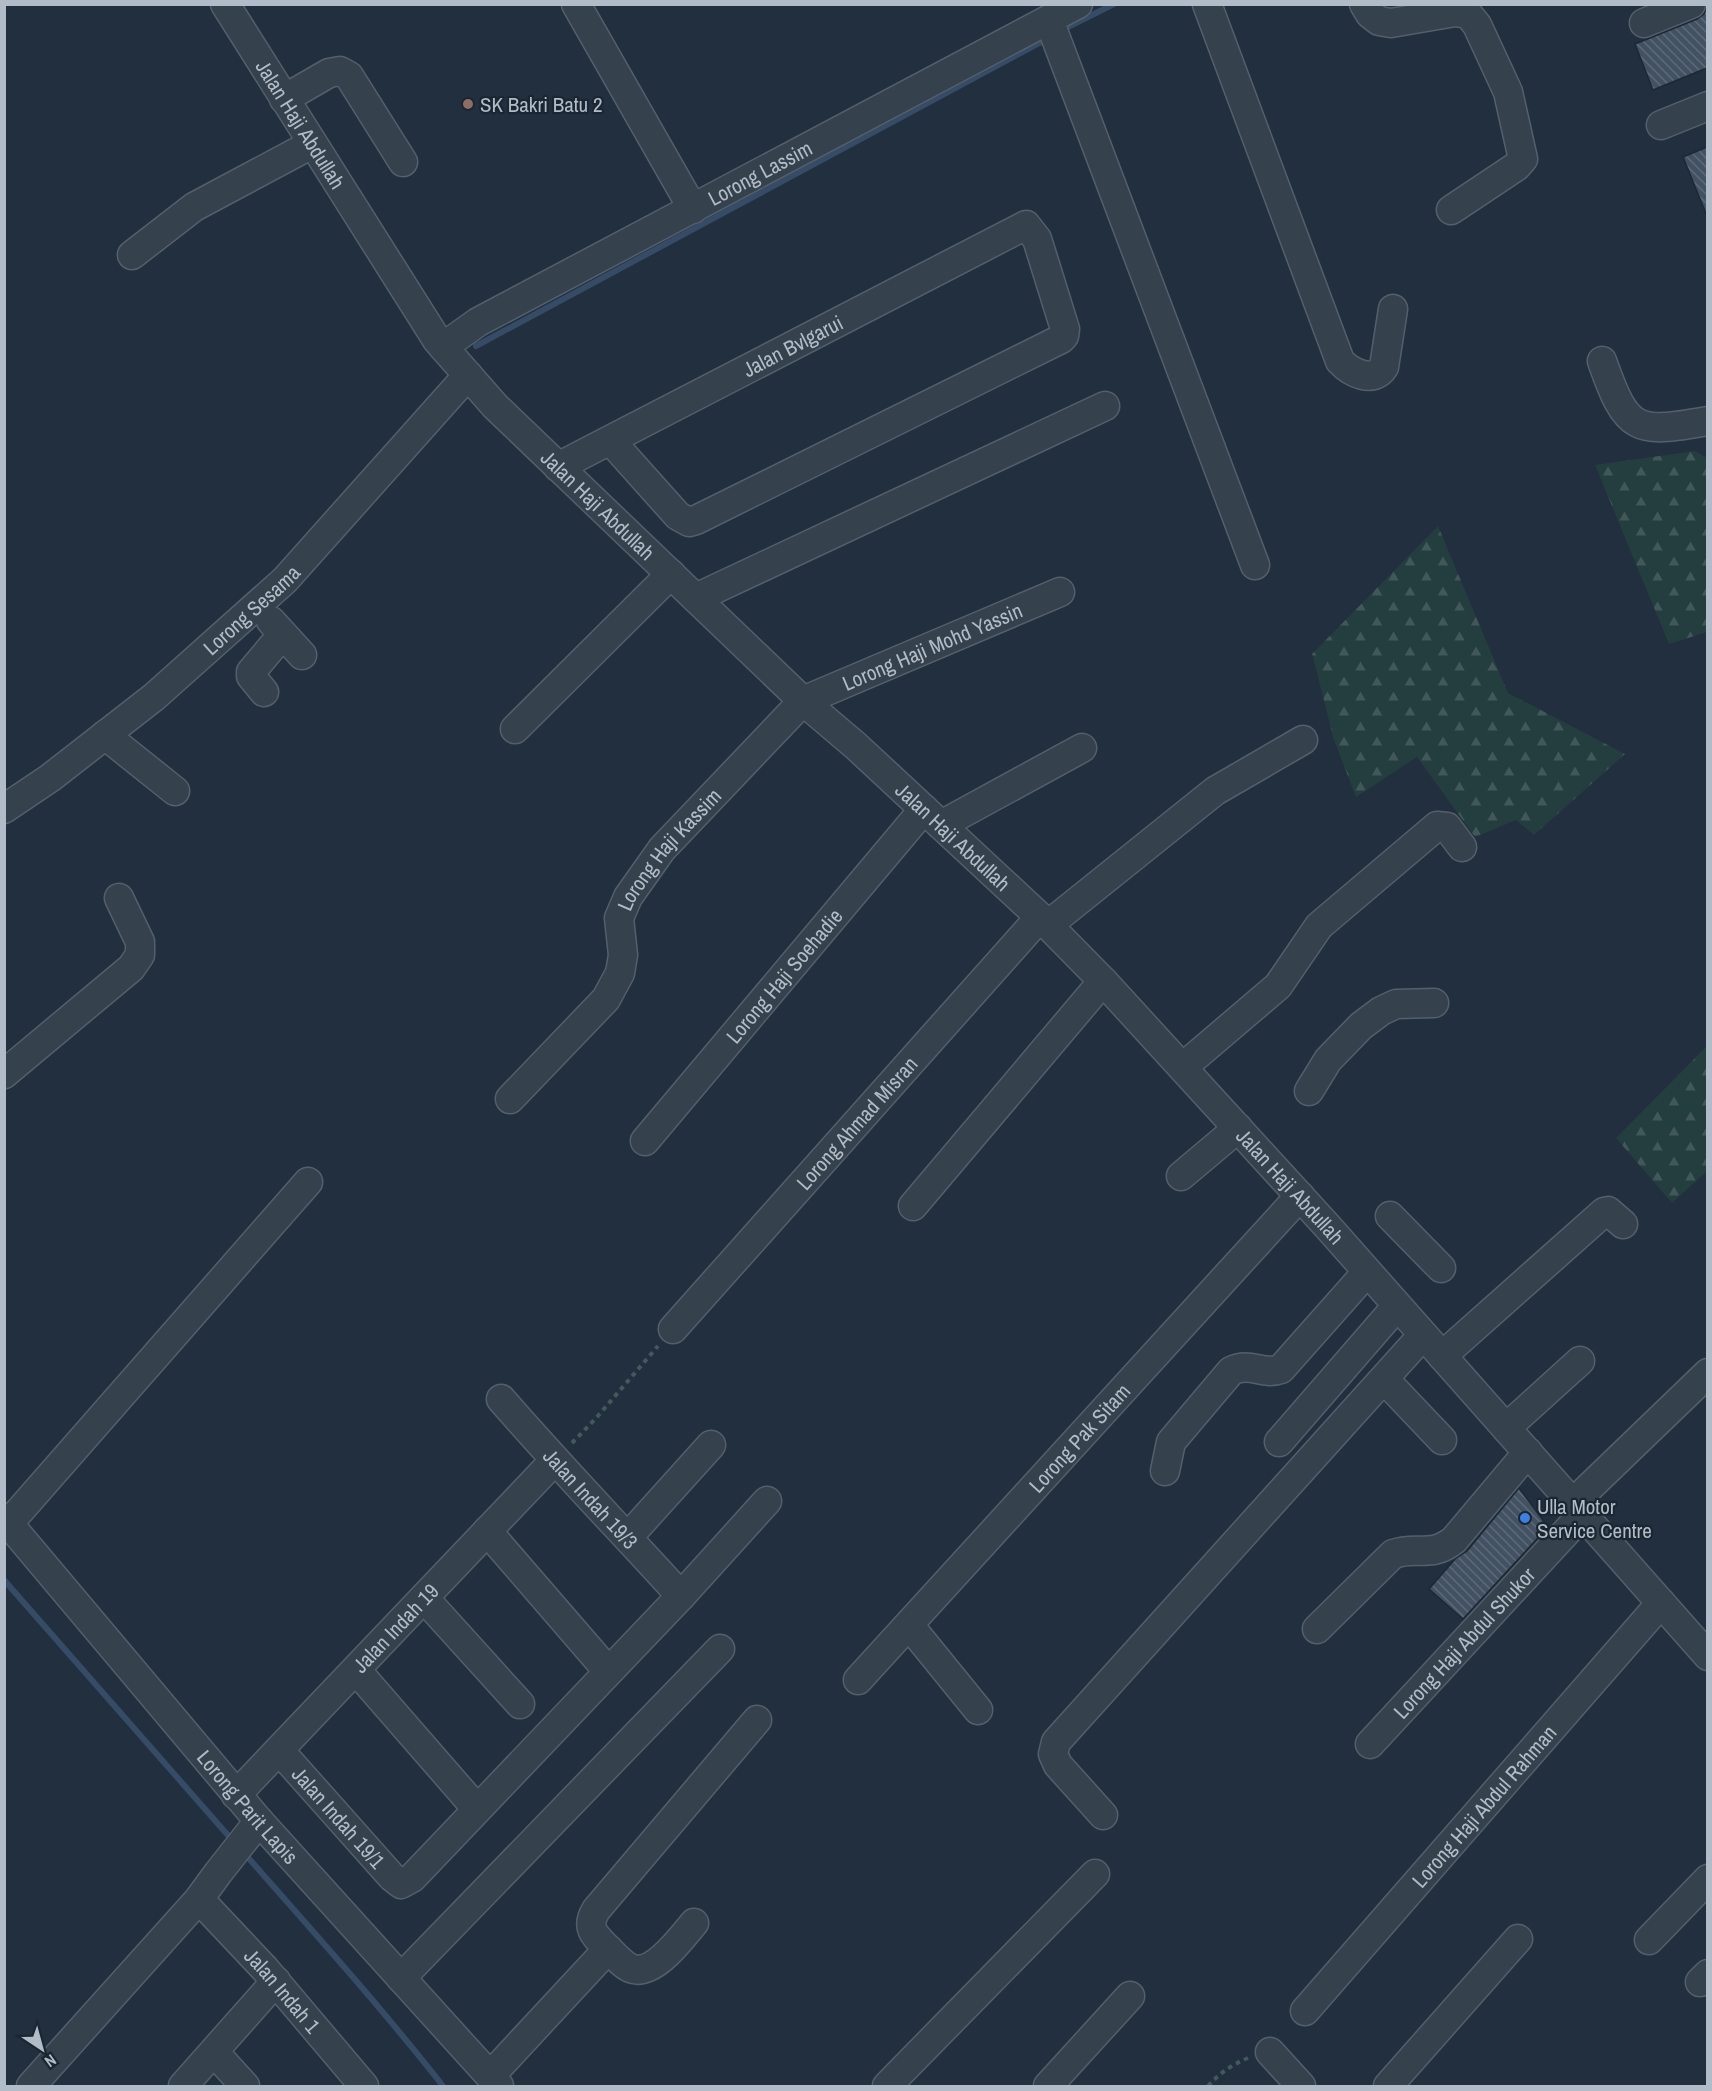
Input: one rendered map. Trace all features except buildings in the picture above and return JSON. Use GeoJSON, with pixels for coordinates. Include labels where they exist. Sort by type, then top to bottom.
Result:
{"type":"FeatureCollection","features":[{"type":"Feature","properties":{"kind":"street","name":"Jalan Haji Abdullah"},"geometry":{"type":"LineString","coordinates":[[225,4],[430,330],[495,406],[803,701],[856,746],[1044,921],[1103,981],[1300,1196],[1707,1656]]}},
{"type":"Feature","properties":{"kind":"street"},"geometry":{"type":"LineString","coordinates":[[576,4],[693,209]]}},
{"type":"Feature","properties":{"kind":"street","name":"Lorong Lassim"},"geometry":{"type":"LineString","coordinates":[[443,347],[478,321],[1078,4]]}},
{"type":"Feature","properties":{"kind":"street"},"geometry":{"type":"LineString","coordinates":[[1207,4],[1340,361],[1344,366],[1365,375],[1375,376],[1380,373],[1384,367],[1393,309]]}},
{"type":"Feature","properties":{"kind":"street"},"geometry":{"type":"LineString","coordinates":[[1364,4],[1370,14],[1379,21],[1390,22],[1455,12],[1468,14],[1477,25],[1508,92],[1523,159],[1517,166],[1451,210]]}},
{"type":"Feature","properties":{"kind":"street"},"geometry":{"type":"LineString","coordinates":[[1644,23],[1690,4]]}},
{"type":"Feature","properties":{"kind":"street"},"geometry":{"type":"LineString","coordinates":[[1049,20],[1256,566]]}},
{"type":"Feature","properties":{"kind":"street"},"geometry":{"type":"LineString","coordinates":[[284,99],[329,73],[340,71],[349,76],[403,162]]}},
{"type":"Feature","properties":{"kind":"street"},"geometry":{"type":"LineString","coordinates":[[1661,124],[1707,106]]}},
{"type":"Feature","properties":{"kind":"street"},"geometry":{"type":"LineString","coordinates":[[132,255],[194,207],[312,144]]}},
{"type":"Feature","properties":{"kind":"street","name":"Jalan Bvlgarui"},"geometry":{"type":"LineString","coordinates":[[558,467],[610,440],[1026,225],[1036,239],[1062,318],[1064,336],[689,522],[678,516],[610,440]]}},
{"type":"Feature","properties":{"kind":"street"},"geometry":{"type":"LineString","coordinates":[[1602,361],[1625,415],[1643,427],[1670,428],[1707,421]]}},
{"type":"Feature","properties":{"kind":"street","name":"Lorong Sesama"},"geometry":{"type":"LineString","coordinates":[[4,809],[50,778],[154,697],[285,580],[468,375]]}},
{"type":"Feature","properties":{"kind":"street"},"geometry":{"type":"LineString","coordinates":[[696,598],[1104,406]]}},
{"type":"Feature","properties":{"kind":"street"},"geometry":{"type":"LineString","coordinates":[[515,729],[670,574]]}},
{"type":"Feature","properties":{"kind":"street","name":"Lorong Haji Mohd Yassin"},"geometry":{"type":"LineString","coordinates":[[803,701],[1060,592]]}},
{"type":"Feature","properties":{"kind":"street"},"geometry":{"type":"LineString","coordinates":[[257,604],[292,645],[251,672],[251,676],[264,692]]}},
{"type":"Feature","properties":{"kind":"street","name":"Lorong Haji Kassim"},"geometry":{"type":"LineString","coordinates":[[510,1099],[606,999],[620,973],[622,964],[619,918],[628,897],[662,849],[803,701]]}},
{"type":"Feature","properties":{"kind":"street"},"geometry":{"type":"LineString","coordinates":[[105,735],[175,792]]}},
{"type":"Feature","properties":{"kind":"street","name":"Lorong Ahmad Misran"},"geometry":{"type":"LineString","coordinates":[[673,1329],[1044,921],[1215,791],[1303,740]]}},
{"type":"Feature","properties":{"kind":"street"},"geometry":{"type":"LineString","coordinates":[[932,817],[1082,748]]}},
{"type":"Feature","properties":{"kind":"street","name":"Lorong Haji Soehadie"},"geometry":{"type":"LineString","coordinates":[[645,1141],[932,817]]}},
{"type":"Feature","properties":{"kind":"street"},"geometry":{"type":"LineString","coordinates":[[1183,1067],[1278,986],[1319,926],[1437,826],[1447,827],[1462,848]]}},
{"type":"Feature","properties":{"kind":"street"},"geometry":{"type":"LineString","coordinates":[[4,1074],[131,968],[140,955],[140,942],[119,898]]}},
{"type":"Feature","properties":{"kind":"street"},"geometry":{"type":"LineString","coordinates":[[913,1206],[1103,981]]}},
{"type":"Feature","properties":{"kind":"street"},"geometry":{"type":"LineString","coordinates":[[1309,1091],[1328,1060],[1361,1026],[1381,1011],[1396,1004],[1434,1003]]}},
{"type":"Feature","properties":{"kind":"street"},"geometry":{"type":"LineString","coordinates":[[1181,1176],[1238,1128]]}},
{"type":"Feature","properties":{"kind":"street"},"geometry":{"type":"LineString","coordinates":[[7,1521],[308,1182]]}},
{"type":"Feature","properties":{"kind":"street","name":"Lorong Pak Sitam"},"geometry":{"type":"LineString","coordinates":[[858,1680],[1300,1196]]}},
{"type":"Feature","properties":{"kind":"street"},"geometry":{"type":"LineString","coordinates":[[1442,1356],[1604,1212],[1608,1210],[1623,1224]]}},
{"type":"Feature","properties":{"kind":"street"},"geometry":{"type":"LineString","coordinates":[[1390,1216],[1441,1268]]}},
{"type":"Feature","properties":{"kind":"street"},"geometry":{"type":"LineString","coordinates":[[1165,1471],[1171,1442],[1231,1371],[1240,1367],[1272,1372],[1281,1369],[1367,1272]]}},
{"type":"Feature","properties":{"kind":"street"},"geometry":{"type":"LineString","coordinates":[[1279,1442],[1397,1306]]}},
{"type":"Feature","properties":{"kind":"street"},"geometry":{"type":"LineString","coordinates":[[1103,1815],[1058,1766],[1053,1754],[1056,1742],[1423,1335]]}},
{"type":"Feature","properties":{"kind":"street"},"geometry":{"type":"LineString","coordinates":[[1506,1428],[1580,1361]]}},
{"type":"Feature","properties":{"kind":"street","name":"Lorong Haji Abdul Shukor"},"geometry":{"type":"LineString","coordinates":[[1370,1744],[1578,1509],[1707,1373]]}},
{"type":"Feature","properties":{"kind":"street"},"geometry":{"type":"LineString","coordinates":[[1384,1379],[1442,1440]]}},
{"type":"Feature","properties":{"kind":"street","name":"Jalan Indah 19/3"},"geometry":{"type":"LineString","coordinates":[[501,1399],[554,1461],[628,1537],[681,1596]]}},
{"type":"Feature","properties":{"kind":"street"},"geometry":{"type":"LineString","coordinates":[[628,1537],[711,1445]]}},
{"type":"Feature","properties":{"kind":"street"},"geometry":{"type":"LineString","coordinates":[[1317,1629],[1393,1554],[1407,1550],[1430,1552],[1440,1550],[1454,1540],[1528,1452]]}},
{"type":"Feature","properties":{"kind":"street","name":"Jalan Indah 19"},"geometry":{"type":"LineString","coordinates":[[236,1795],[554,1461]]}},
{"type":"Feature","properties":{"kind":"street"},"geometry":{"type":"LineString","coordinates":[[356,1670],[477,1809],[681,1596],[767,1501]]}},
{"type":"Feature","properties":{"kind":"street","name":"Lorong Parit Lapis"},"geometry":{"type":"LineString","coordinates":[[7,1521],[236,1795],[252,1830],[401,1978],[495,2081]]}},
{"type":"Feature","properties":{"kind":"street"},"geometry":{"type":"LineString","coordinates":[[487,1531],[608,1671]]}},
{"type":"Feature","properties":{"kind":"street"},"geometry":{"type":"LineString","coordinates":[[424,1598],[520,1704]]}},
{"type":"Feature","properties":{"kind":"street","name":"Lorong Haji Abdul Rahman"},"geometry":{"type":"LineString","coordinates":[[1305,2011],[1661,1603]]}},
{"type":"Feature","properties":{"kind":"street"},"geometry":{"type":"LineString","coordinates":[[909,1625],[978,1710]]}},
{"type":"Feature","properties":{"kind":"street"},"geometry":{"type":"LineString","coordinates":[[401,1978],[720,1649]]}},
{"type":"Feature","properties":{"kind":"street"},"geometry":{"type":"LineString","coordinates":[[694,1923],[664,1958],[644,1968],[636,1969],[629,1968],[608,1949],[591,1931],[590,1924],[596,1910],[757,1720]]}},
{"type":"Feature","properties":{"kind":"street","name":"Jalan Indah 19/1"},"geometry":{"type":"LineString","coordinates":[[279,1750],[392,1877],[401,1884],[412,1878],[477,1809]]}},
{"type":"Feature","properties":{"kind":"street"},"geometry":{"type":"LineString","coordinates":[[32,2086],[199,1899],[252,1830]]}},
{"type":"Feature","properties":{"kind":"street"},"geometry":{"type":"LineString","coordinates":[[887,2086],[1095,1874]]}},
{"type":"Feature","properties":{"kind":"street"},"geometry":{"type":"LineString","coordinates":[[1649,1940],[1707,1879]]}},
{"type":"Feature","properties":{"kind":"street","name":"Jalan Indah 1"},"geometry":{"type":"LineString","coordinates":[[199,1899],[276,1981],[364,2086]]}},
{"type":"Feature","properties":{"kind":"street"},"geometry":{"type":"LineString","coordinates":[[1388,2086],[1518,1939]]}},
{"type":"Feature","properties":{"kind":"street"},"geometry":{"type":"LineString","coordinates":[[495,2081],[608,1949]]}},
{"type":"Feature","properties":{"kind":"street"},"geometry":{"type":"LineString","coordinates":[[183,2086],[276,1981]]}},
{"type":"Feature","properties":{"kind":"street"},"geometry":{"type":"LineString","coordinates":[[1048,2086],[1130,1996]]}},
{"type":"Feature","properties":{"kind":"street"},"geometry":{"type":"LineString","coordinates":[[214,2052],[245,2086]]}},
{"type":"Feature","properties":{"kind":"street"},"geometry":{"type":"LineString","coordinates":[[1270,2052],[1301,2086]]}},
{"type":"Feature","properties":{"kind":"path"},"geometry":{"type":"LineString","coordinates":[[554,1461],[597,1418],[673,1329]]}},
{"type":"Feature","properties":{"kind":"path"},"geometry":{"type":"LineString","coordinates":[[1208,2086],[1231,2065],[1257,2054],[1270,2052]]}},
{"type":"Feature","properties":{"kind":"green space"},"geometry":{"type":"Polygon","coordinates":[[[1695,451],[1707,458],[1707,632],[1669,644],[1595,465],[1695,451]]]}},
{"type":"Feature","properties":{"kind":"green space"},"geometry":{"type":"Polygon","coordinates":[[[1438,526],[1508,693],[1625,754],[1534,835],[1516,820],[1475,837],[1417,757],[1356,797],[1334,740],[1312,654],[1438,526]]]}},
{"type":"Feature","properties":{"kind":"green space"},"geometry":{"type":"Polygon","coordinates":[[[1707,1046],[1707,1171],[1672,1203],[1616,1138],[1707,1046]]]}},
{"type":"Feature","properties":{"kind":"waterway"},"geometry":{"type":"LineString","coordinates":[[1066,28],[1114,4]]}},
{"type":"Feature","properties":{"kind":"waterway"},"geometry":{"type":"LineString","coordinates":[[476,346],[1041,42]]}},
{"type":"Feature","properties":{"kind":"waterway"},"geometry":{"type":"LineString","coordinates":[[4,1580],[233,1841]]}},
{"type":"Feature","properties":{"kind":"waterway"},"geometry":{"type":"LineString","coordinates":[[244,1853],[370,1997],[443,2086]]}},
{"type":"Feature","properties":{"kind":"place","name":"SK Bakri Batu 2"},"geometry":{"type":"Point","coordinates":[468,104]}},
{"type":"Feature","properties":{"kind":"place","name":"Ulla Motor Service Centre"},"geometry":{"type":"Point","coordinates":[1525,1518]}}]}
